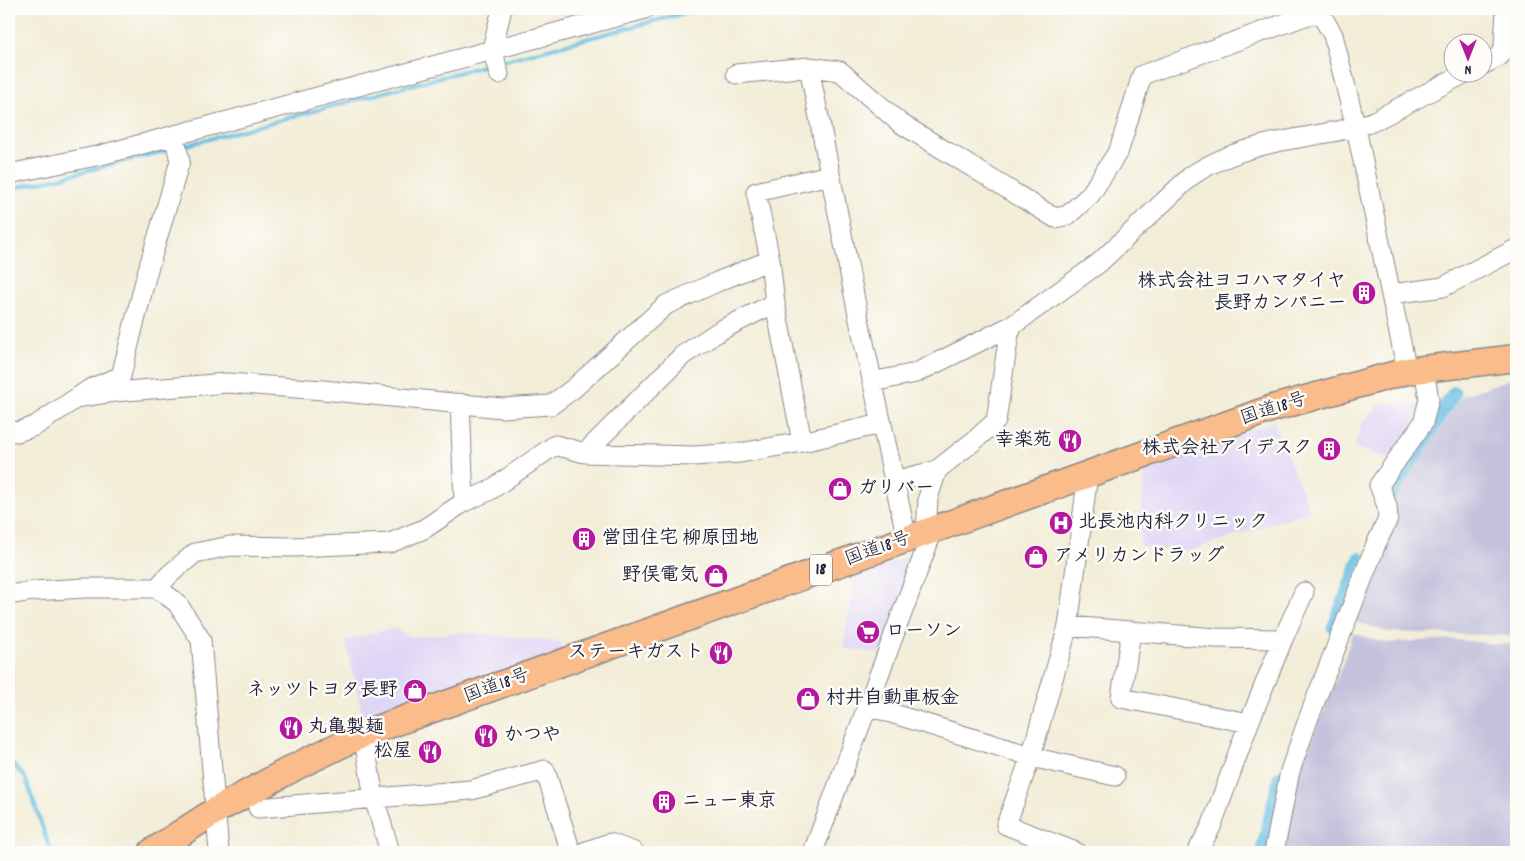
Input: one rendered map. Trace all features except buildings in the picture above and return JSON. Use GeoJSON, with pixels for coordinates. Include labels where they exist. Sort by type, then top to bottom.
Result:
{"type":"FeatureCollection","features":[{"type":"Feature","properties":{"kind":"highway","name":"国道18号"},"geometry":{"type":"LineString","coordinates":[[152,852],[215,811],[295,767],[363,734],[1274,408],[1416,370],[1516,358]]}},
{"type":"Feature","properties":{"kind":"street"},"geometry":{"type":"LineString","coordinates":[[495,59],[502,9]]}},
{"type":"Feature","properties":{"kind":"street"},"geometry":{"type":"LineString","coordinates":[[9,174],[175,139],[495,59],[646,9]]}},
{"type":"Feature","properties":{"kind":"street"},"geometry":{"type":"LineString","coordinates":[[736,74],[809,66],[840,71],[900,123],[1055,218],[1068,215],[1090,196],[1119,150],[1142,75],[1318,10],[1333,36],[1356,128],[1392,294],[1416,370],[1428,398],[1423,423],[1380,485],[1387,506],[1388,519],[1376,544],[1296,753],[1290,771],[1274,852]]}},
{"type":"Feature","properties":{"kind":"street"},"geometry":{"type":"LineString","coordinates":[[1492,60],[1500,56],[1504,47],[1509,15]]}},
{"type":"Feature","properties":{"kind":"street"},"geometry":{"type":"LineString","coordinates":[[809,66],[881,424],[895,481],[922,534]]}},
{"type":"Feature","properties":{"kind":"street"},"geometry":{"type":"LineString","coordinates":[[872,382],[916,373],[1013,325],[1099,263],[1191,176],[1204,168],[1237,153],[1290,139],[1356,128],[1372,122],[1448,82]]}},
{"type":"Feature","properties":{"kind":"street"},"geometry":{"type":"LineString","coordinates":[[9,431],[17,432],[36,426],[90,390],[121,376],[147,273],[180,161],[175,139]]}},
{"type":"Feature","properties":{"kind":"street"},"geometry":{"type":"LineString","coordinates":[[802,442],[756,192],[830,175]]}},
{"type":"Feature","properties":{"kind":"street"},"geometry":{"type":"LineString","coordinates":[[1392,294],[1443,287],[1516,249]]}},
{"type":"Feature","properties":{"kind":"street"},"geometry":{"type":"LineString","coordinates":[[81,397],[114,392],[227,383],[323,390],[502,408],[551,405],[573,390],[666,306],[716,282],[770,260]]}},
{"type":"Feature","properties":{"kind":"street"},"geometry":{"type":"LineString","coordinates":[[585,453],[683,355],[721,330],[775,303]]}},
{"type":"Feature","properties":{"kind":"street"},"geometry":{"type":"LineString","coordinates":[[895,481],[937,470],[975,440],[996,420],[1009,334],[1013,325]]}},
{"type":"Feature","properties":{"kind":"street"},"geometry":{"type":"LineString","coordinates":[[460,403],[464,502]]}},
{"type":"Feature","properties":{"kind":"street"},"geometry":{"type":"LineString","coordinates":[[156,588],[195,553],[230,546],[294,547],[390,543],[424,529],[464,502],[489,491],[554,446],[585,453],[693,456],[740,453],[802,442],[881,424]]}},
{"type":"Feature","properties":{"kind":"street"},"geometry":{"type":"LineString","coordinates":[[813,852],[868,706],[922,534],[928,498],[937,470]]}},
{"type":"Feature","properties":{"kind":"street"},"geometry":{"type":"LineString","coordinates":[[1076,852],[1006,825],[1030,756],[1068,626],[1088,475]]}},
{"type":"Feature","properties":{"kind":"street"},"geometry":{"type":"LineString","coordinates":[[9,594],[85,588],[156,588],[177,603],[201,640],[219,852]]}},
{"type":"Feature","properties":{"kind":"street"},"geometry":{"type":"LineString","coordinates":[[1197,852],[1211,828],[1249,723],[1304,592]]}},
{"type":"Feature","properties":{"kind":"street"},"geometry":{"type":"LineString","coordinates":[[1068,626],[1216,638],[1283,639]]}},
{"type":"Feature","properties":{"kind":"street"},"geometry":{"type":"LineString","coordinates":[[1131,631],[1121,698],[1249,723]]}},
{"type":"Feature","properties":{"kind":"street"},"geometry":{"type":"LineString","coordinates":[[868,706],[1030,756],[1114,776]]}},
{"type":"Feature","properties":{"kind":"street"},"geometry":{"type":"LineString","coordinates":[[363,734],[374,798],[390,852]]}},
{"type":"Feature","properties":{"kind":"street"},"geometry":{"type":"LineString","coordinates":[[258,808],[471,790],[545,770],[571,852]]}},
{"type":"Feature","properties":{"kind":"street"},"geometry":{"type":"LineString","coordinates":[[584,852],[610,843],[634,852]]}},
{"type":"Feature","properties":{"kind":"shaded area"},"geometry":{"type":"Polygon","coordinates":[[[1516,377],[1516,636],[1388,632],[1351,620],[1393,500],[1461,396],[1516,377]]]}},
{"type":"Feature","properties":{"kind":"shaded area"},"geometry":{"type":"Polygon","coordinates":[[[1383,402],[1424,404],[1392,461],[1354,447],[1362,422],[1383,402]]]}},
{"type":"Feature","properties":{"kind":"shaded area"},"geometry":{"type":"Polygon","coordinates":[[[1274,421],[1310,511],[1189,551],[1140,546],[1144,469],[1274,421]]]}},
{"type":"Feature","properties":{"kind":"shaded area"},"geometry":{"type":"Polygon","coordinates":[[[920,552],[882,654],[843,648],[855,576],[920,552]]]}},
{"type":"Feature","properties":{"kind":"shaded area","name":"ネッツトヨタ長野"},"geometry":{"type":"Polygon","coordinates":[[[394,628],[410,637],[466,632],[561,642],[563,651],[366,728],[345,640],[394,628]]]}},
{"type":"Feature","properties":{"kind":"shaded area"},"geometry":{"type":"Polygon","coordinates":[[[1353,633],[1385,643],[1451,639],[1494,644],[1516,644],[1516,852],[1283,852],[1292,788],[1340,671],[1353,633]]]}},
{"type":"Feature","properties":{"kind":"waterway"},"geometry":{"type":"LineString","coordinates":[[502,61],[700,9]]}},
{"type":"Feature","properties":{"kind":"waterway"},"geometry":{"type":"LineString","coordinates":[[183,146],[490,64]]}},
{"type":"Feature","properties":{"kind":"waterway"},"geometry":{"type":"LineString","coordinates":[[9,189],[172,149]]}},
{"type":"Feature","properties":{"kind":"waterway"},"geometry":{"type":"LineString","coordinates":[[1384,507],[1394,487],[1454,393]]}},
{"type":"Feature","properties":{"kind":"waterway"},"geometry":{"type":"LineString","coordinates":[[1334,627],[1360,559]]}},
{"type":"Feature","properties":{"kind":"waterway"},"geometry":{"type":"LineString","coordinates":[[9,761],[25,777],[51,852]]}},
{"type":"Feature","properties":{"kind":"waterway"},"geometry":{"type":"LineString","coordinates":[[1262,852],[1280,777]]}},
{"type":"Feature","properties":{"kind":"place","name":"株式会社ヨコハマタイヤ 長野カンパニー"},"geometry":{"type":"Point","coordinates":[1364,293]}},
{"type":"Feature","properties":{"kind":"place","name":"幸楽苑"},"geometry":{"type":"Point","coordinates":[1070,441]}},
{"type":"Feature","properties":{"kind":"place","name":"株式会社アイデスク"},"geometry":{"type":"Point","coordinates":[1329,449]}},
{"type":"Feature","properties":{"kind":"place","name":"ガリバー"},"geometry":{"type":"Point","coordinates":[840,489]}},
{"type":"Feature","properties":{"kind":"place","name":"北長池内科クリニック"},"geometry":{"type":"Point","coordinates":[1061,523]}},
{"type":"Feature","properties":{"kind":"place","name":"営団住宅 柳原団地"},"geometry":{"type":"Point","coordinates":[584,539]}},
{"type":"Feature","properties":{"kind":"place","name":"アメリカンドラッグ"},"geometry":{"type":"Point","coordinates":[1036,557]}},
{"type":"Feature","properties":{"kind":"place","name":"野俣電気"},"geometry":{"type":"Point","coordinates":[716,576]}},
{"type":"Feature","properties":{"kind":"place","name":"ローソン"},"geometry":{"type":"Point","coordinates":[868,632]}},
{"type":"Feature","properties":{"kind":"place","name":"ステーキガスト"},"geometry":{"type":"Point","coordinates":[721,653]}},
{"type":"Feature","properties":{"kind":"place","name":"ネッツトヨタ長野"},"geometry":{"type":"Point","coordinates":[415,691]}},
{"type":"Feature","properties":{"kind":"place","name":"村井自動車板金"},"geometry":{"type":"Point","coordinates":[808,699]}},
{"type":"Feature","properties":{"kind":"place","name":"丸亀製麺"},"geometry":{"type":"Point","coordinates":[291,728]}},
{"type":"Feature","properties":{"kind":"place","name":"かつや"},"geometry":{"type":"Point","coordinates":[486,736]}},
{"type":"Feature","properties":{"kind":"place","name":"松屋"},"geometry":{"type":"Point","coordinates":[430,752]}},
{"type":"Feature","properties":{"kind":"place","name":"ニュー東京"},"geometry":{"type":"Point","coordinates":[664,802]}}]}
